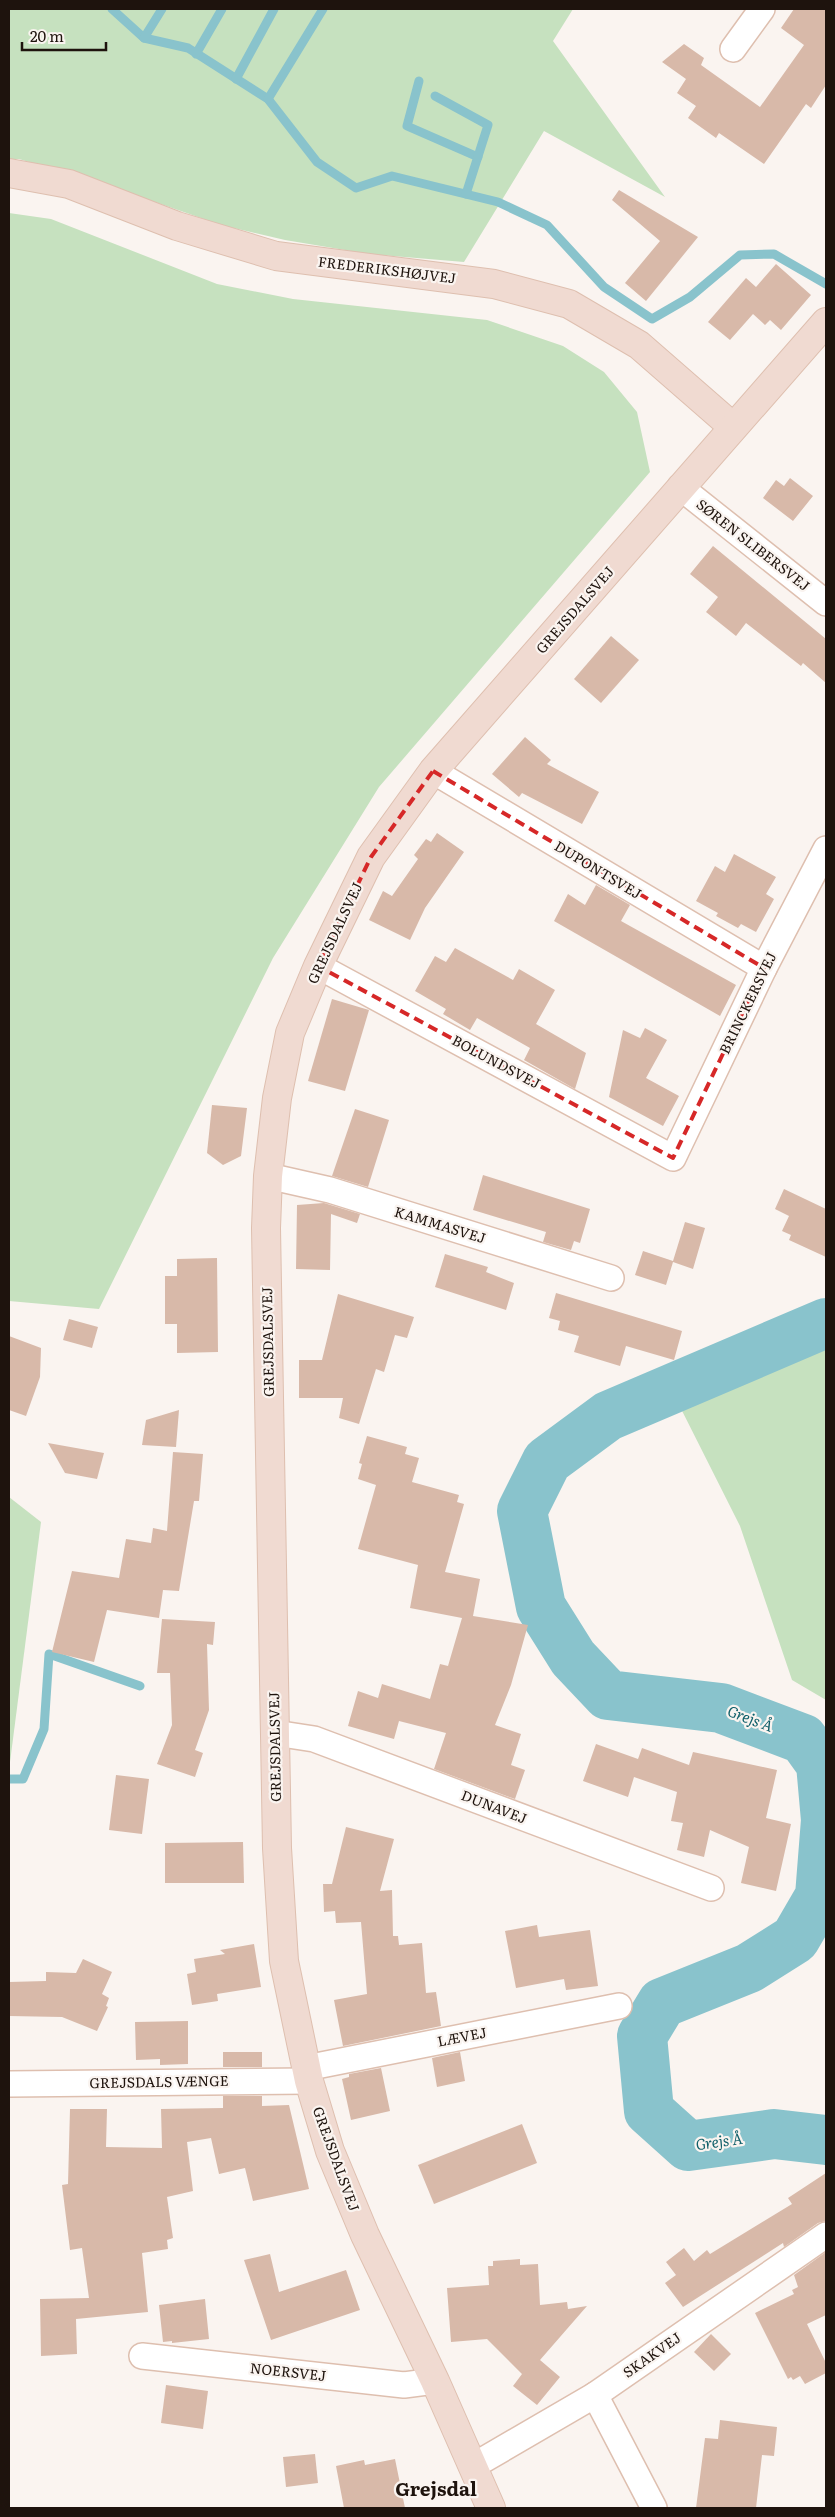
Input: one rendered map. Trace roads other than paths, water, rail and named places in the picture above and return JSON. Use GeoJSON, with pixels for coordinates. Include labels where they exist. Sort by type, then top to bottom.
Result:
{"type":"FeatureCollection","features":[{"type":"Feature","properties":{"kind":"street"},"geometry":{"type":"LineString","coordinates":[[733,49],[762,9]]}},
{"type":"Feature","properties":{"kind":"street","name":"FREDERIKSHØJVEJ"},"geometry":{"type":"LineString","coordinates":[[9,173],[69,184],[177,226],[276,256],[494,284],[569,304],[639,345],[733,427]]}},
{"type":"Feature","properties":{"kind":"street","name":"GREJSDALSVEJ"},"geometry":{"type":"LineString","coordinates":[[491,2508],[330,2151],[307,2074],[284,1961],[277,1848],[266,1228],[268,1176],[277,1098],[290,1033],[318,966],[371,857],[433,771],[826,322]]}},
{"type":"Feature","properties":{"kind":"street","name":"SØREN SLIBERSVEJ"},"geometry":{"type":"LineString","coordinates":[[680,487],[826,603]]}},
{"type":"Feature","properties":{"kind":"street","name":"DUPONTSVEJ"},"geometry":{"type":"LineString","coordinates":[[433,771],[764,968]]}},
{"type":"Feature","properties":{"kind":"street","name":"BRINCKERSVEJ"},"geometry":{"type":"LineString","coordinates":[[673,1158],[764,968],[826,849]]}},
{"type":"Feature","properties":{"kind":"street","name":"BOLUNDSVEJ"},"geometry":{"type":"LineString","coordinates":[[318,966],[673,1158]]}},
{"type":"Feature","properties":{"kind":"street","name":"KAMMASVEJ"},"geometry":{"type":"LineString","coordinates":[[268,1176],[330,1190],[612,1278]]}},
{"type":"Feature","properties":{"kind":"street","name":"DUNAVEJ"},"geometry":{"type":"LineString","coordinates":[[275,1733],[314,1739],[711,1888]]}},
{"type":"Feature","properties":{"kind":"street","name":"LÆVEJ"},"geometry":{"type":"LineString","coordinates":[[307,2074],[618,2006]]}},
{"type":"Feature","properties":{"kind":"street","name":"GREJSDALS VÆNGE"},"geometry":{"type":"LineString","coordinates":[[9,2084],[307,2074]]}},
{"type":"Feature","properties":{"kind":"street","name":"SKAKVEJ"},"geometry":{"type":"LineString","coordinates":[[472,2466],[596,2395],[826,2235]]}},
{"type":"Feature","properties":{"kind":"street","name":"NOERSVEJ"},"geometry":{"type":"LineString","coordinates":[[142,2356],[404,2385],[434,2381]]}},
{"type":"Feature","properties":{"kind":"street"},"geometry":{"type":"LineString","coordinates":[[596,2395],[654,2508]]}},
{"type":"Feature","properties":{"kind":"waterway"},"geometry":{"type":"LineString","coordinates":[[112,9],[144,38],[188,48],[268,99],[317,162],[356,188],[392,176],[498,202],[547,225],[604,287],[652,319],[690,297],[740,255],[774,254],[826,284]]}},
{"type":"Feature","properties":{"kind":"waterway"},"geometry":{"type":"LineString","coordinates":[[144,38],[162,9]]}},
{"type":"Feature","properties":{"kind":"waterway"},"geometry":{"type":"LineString","coordinates":[[196,54],[222,9]]}},
{"type":"Feature","properties":{"kind":"waterway"},"geometry":{"type":"LineString","coordinates":[[236,79],[274,9]]}},
{"type":"Feature","properties":{"kind":"waterway"},"geometry":{"type":"LineString","coordinates":[[268,99],[323,9]]}},
{"type":"Feature","properties":{"kind":"waterway"},"geometry":{"type":"LineString","coordinates":[[419,81],[407,126],[478,157]]}},
{"type":"Feature","properties":{"kind":"waterway"},"geometry":{"type":"LineString","coordinates":[[435,96],[488,125],[466,194]]}},
{"type":"Feature","properties":{"kind":"waterway","name":"Grejs Å"},"geometry":{"type":"LineString","coordinates":[[826,1323],[608,1416],[547,1461],[522,1511],[541,1607],[573,1658],[608,1695],[721,1708],[803,1739],[821,1764],[826,1820],[820,1896],[795,1939],[749,1968],[662,2003],[642,2036],[649,2111],[688,2146],[774,2134],[826,2140]]}},
{"type":"Feature","properties":{"kind":"waterway"},"geometry":{"type":"LineString","coordinates":[[9,1779],[23,1779],[44,1729],[49,1654],[140,1686]]}},
{"type":"Feature","properties":{"kind":"district","name":"Grejsdal"},"geometry":{"type":"Point","coordinates":[436,2489]}}]}
